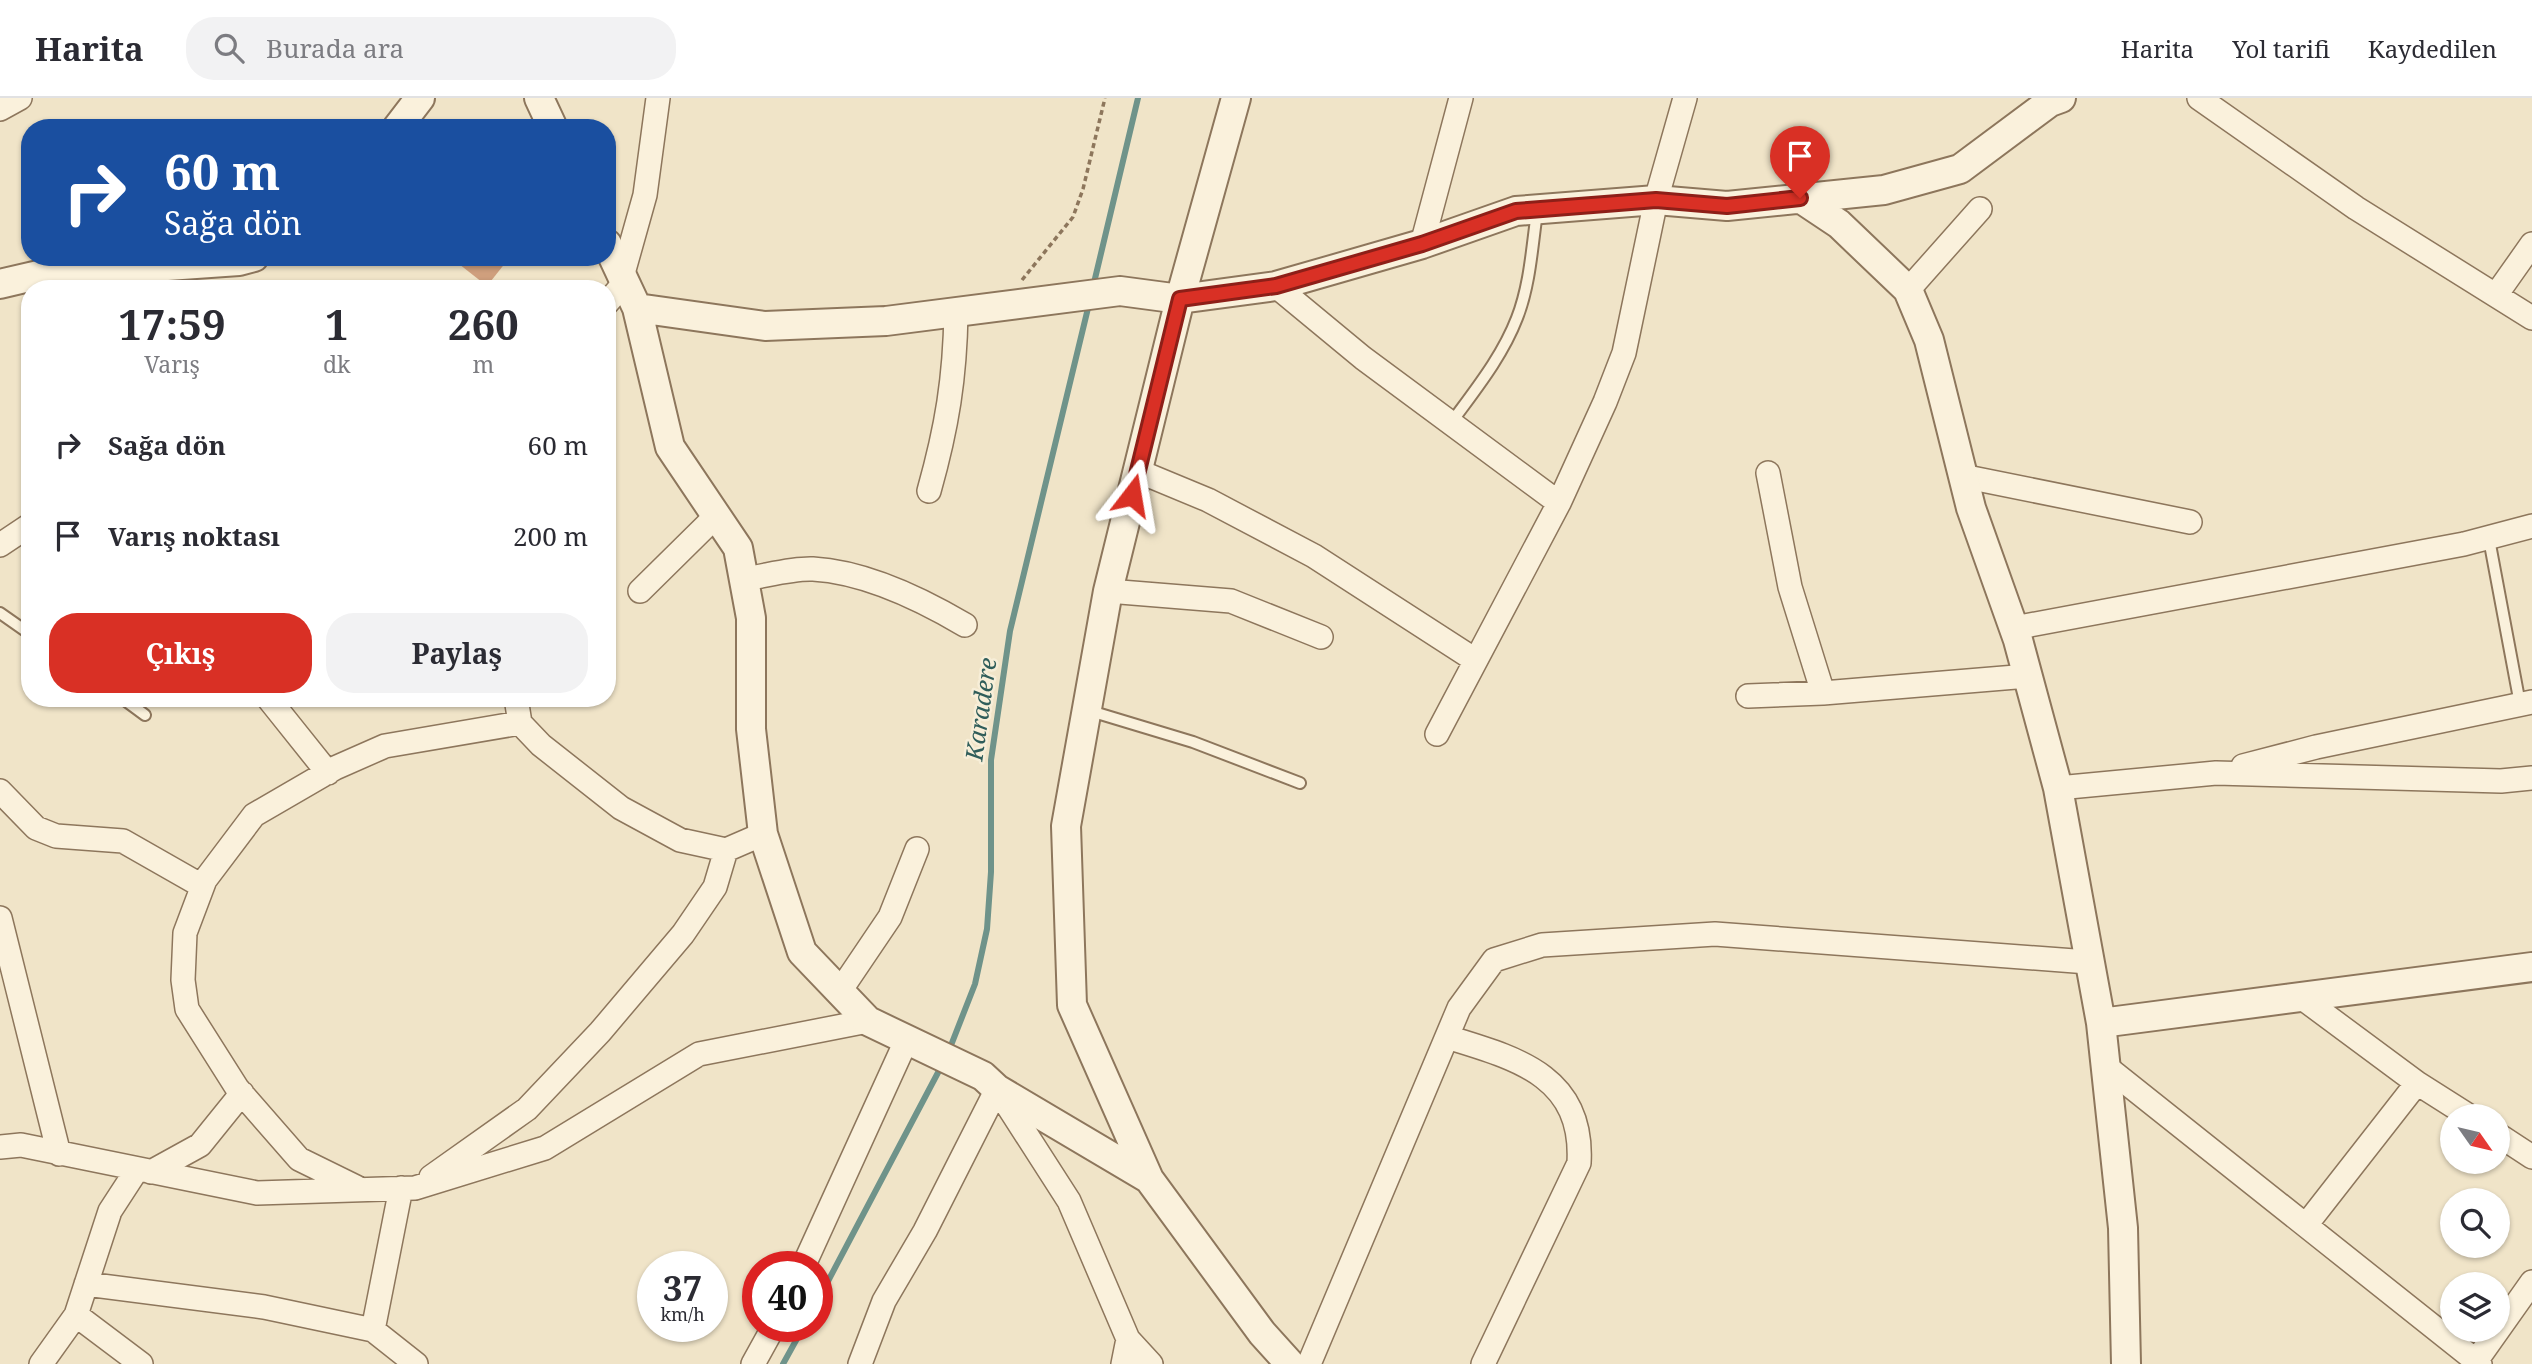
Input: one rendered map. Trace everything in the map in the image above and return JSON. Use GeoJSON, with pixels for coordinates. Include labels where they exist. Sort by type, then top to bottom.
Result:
{"type":"FeatureCollection","features":[{"type":"Feature","properties":{"kind":"street"},"geometry":{"type":"LineString","coordinates":[[0,109],[20,98]]}},
{"type":"Feature","properties":{"kind":"street"},"geometry":{"type":"LineString","coordinates":[[404,119],[420,98]]}},
{"type":"Feature","properties":{"kind":"street"},"geometry":{"type":"LineString","coordinates":[[539,98],[549,119]]}},
{"type":"Feature","properties":{"kind":"street"},"geometry":{"type":"LineString","coordinates":[[618,287],[645,195],[658,98]]}},
{"type":"Feature","properties":{"kind":"street"},"geometry":{"type":"LineString","coordinates":[[1236,98],[1180,299],[1108,591],[1066,826],[1072,1005],[1149,1179],[1262,1333],[1290,1364]]}},
{"type":"Feature","properties":{"kind":"street"},"geometry":{"type":"LineString","coordinates":[[1422,244],[1461,98]]}},
{"type":"Feature","properties":{"kind":"street"},"geometry":{"type":"LineString","coordinates":[[1437,734],[1559,503],[1584,451],[1624,353],[1656,200],[1685,98]]}},
{"type":"Feature","properties":{"kind":"street"},"geometry":{"type":"LineString","coordinates":[[637,308],[765,326],[886,321],[1016,305],[1064,296],[1120,291],[1180,299],[1276,286],[1422,244],[1516,211],[1656,200],[1727,206],[1884,190],[1960,169],[2050,102],[2061,98]]}},
{"type":"Feature","properties":{"kind":"street"},"geometry":{"type":"LineString","coordinates":[[2199,98],[2356,208],[2532,318]]}},
{"type":"Feature","properties":{"kind":"street"},"geometry":{"type":"LineString","coordinates":[[1800,198],[1839,224],[1909,290],[1929,340],[1970,508],[2014,628],[2028,676],[2058,788],[2101,1023],[2123,1228],[2126,1364]]}},
{"type":"Feature","properties":{"kind":"street"},"geometry":{"type":"LineString","coordinates":[[1909,290],[1980,209]]}},
{"type":"Feature","properties":{"kind":"street"},"geometry":{"type":"LineString","coordinates":[[2496,295],[2532,244]]}},
{"type":"Feature","properties":{"kind":"street"},"geometry":{"type":"LineString","coordinates":[[0,284],[38,275],[167,266]]}},
{"type":"Feature","properties":{"kind":"street"},"geometry":{"type":"LineString","coordinates":[[613,266],[618,287],[637,308],[670,447],[738,548],[751,618],[751,729],[763,834],[802,952],[868,1021],[990,1082],[1149,1179]]}},
{"type":"Feature","properties":{"kind":"street"},"geometry":{"type":"LineString","coordinates":[[1276,286],[1363,358],[1559,503]]}},
{"type":"Feature","properties":{"kind":"street"},"geometry":{"type":"LineString","coordinates":[[929,491],[947,426],[955,368],[956,312]]}},
{"type":"Feature","properties":{"kind":"street"},"geometry":{"type":"LineString","coordinates":[[1138,471],[1208,500],[1314,556],[1475,660]]}},
{"type":"Feature","properties":{"kind":"street"},"geometry":{"type":"LineString","coordinates":[[1768,473],[1790,587],[1823,693]]}},
{"type":"Feature","properties":{"kind":"street"},"geometry":{"type":"LineString","coordinates":[[1962,476],[2190,522]]}},
{"type":"Feature","properties":{"kind":"street"},"geometry":{"type":"LineString","coordinates":[[640,591],[716,516]]}},
{"type":"Feature","properties":{"kind":"street"},"geometry":{"type":"LineString","coordinates":[[2014,628],[2488,539],[2532,526]]}},
{"type":"Feature","properties":{"kind":"street"},"geometry":{"type":"LineString","coordinates":[[0,545],[21,531]]}},
{"type":"Feature","properties":{"kind":"street"},"geometry":{"type":"LineString","coordinates":[[744,579],[813,569],[848,576],[928,604],[965,625]]}},
{"type":"Feature","properties":{"kind":"street"},"geometry":{"type":"LineString","coordinates":[[1108,591],[1231,601],[1321,637]]}},
{"type":"Feature","properties":{"kind":"street"},"geometry":{"type":"LineString","coordinates":[[1748,696],[1823,693],[2028,676]]}},
{"type":"Feature","properties":{"kind":"street"},"geometry":{"type":"LineString","coordinates":[[2216,773],[2316,747],[2526,703]]}},
{"type":"Feature","properties":{"kind":"street"},"geometry":{"type":"LineString","coordinates":[[275,707],[328,773]]}},
{"type":"Feature","properties":{"kind":"street"},"geometry":{"type":"LineString","coordinates":[[517,707],[520,723],[541,745],[621,808],[680,840],[726,849],[763,834]]}},
{"type":"Feature","properties":{"kind":"street"},"geometry":{"type":"LineString","coordinates":[[359,1188],[299,1158],[242,1093],[187,1009],[183,980],[185,933],[202,886],[254,816],[328,773],[384,746],[520,723]]}},
{"type":"Feature","properties":{"kind":"street"},"geometry":{"type":"LineString","coordinates":[[2058,788],[2216,773],[2501,781],[2532,778]]}},
{"type":"Feature","properties":{"kind":"street"},"geometry":{"type":"LineString","coordinates":[[0,791],[36,828],[56,836],[123,841],[202,886]]}},
{"type":"Feature","properties":{"kind":"street"},"geometry":{"type":"LineString","coordinates":[[373,1330],[408,1188],[527,1109],[600,1032],[683,934],[715,887],[726,849]]}},
{"type":"Feature","properties":{"kind":"street"},"geometry":{"type":"LineString","coordinates":[[840,991],[890,917],[917,849]]}},
{"type":"Feature","properties":{"kind":"street"},"geometry":{"type":"LineString","coordinates":[[0,918],[60,1154]]}},
{"type":"Feature","properties":{"kind":"street"},"geometry":{"type":"LineString","coordinates":[[1309,1364],[1459,1008],[1494,960],[1542,945],[1715,934],[2088,962]]}},
{"type":"Feature","properties":{"kind":"street"},"geometry":{"type":"LineString","coordinates":[[2101,1023],[2532,967]]}},
{"type":"Feature","properties":{"kind":"street"},"geometry":{"type":"LineString","coordinates":[[2301,997],[2417,1083],[2450,1104]]}},
{"type":"Feature","properties":{"kind":"street"},"geometry":{"type":"LineString","coordinates":[[0,1147],[20,1145],[257,1193],[408,1188],[545,1148],[699,1054],[868,1021]]}},
{"type":"Feature","properties":{"kind":"street"},"geometry":{"type":"LineString","coordinates":[[1447,1037],[1514,1058],[1542,1074],[1564,1099],[1580,1141],[1579,1163],[1483,1364]]}},
{"type":"Feature","properties":{"kind":"street"},"geometry":{"type":"LineString","coordinates":[[811,1251],[914,1045]]}},
{"type":"Feature","properties":{"kind":"street"},"geometry":{"type":"LineString","coordinates":[[2104,1065],[2476,1363],[2532,1282]]}},
{"type":"Feature","properties":{"kind":"street"},"geometry":{"type":"LineString","coordinates":[[990,1082],[1069,1201],[1128,1339],[1151,1364]]}},
{"type":"Feature","properties":{"kind":"street"},"geometry":{"type":"LineString","coordinates":[[860,1364],[884,1301],[925,1231],[990,1082]]}},
{"type":"Feature","properties":{"kind":"street"},"geometry":{"type":"LineString","coordinates":[[2306,1225],[2417,1083]]}},
{"type":"Feature","properties":{"kind":"street"},"geometry":{"type":"LineString","coordinates":[[41,1364],[76,1315],[110,1211],[144,1171],[200,1145],[242,1093]]}},
{"type":"Feature","properties":{"kind":"street"},"geometry":{"type":"LineString","coordinates":[[2510,1143],[2532,1157]]}},
{"type":"Feature","properties":{"kind":"street"},"geometry":{"type":"LineString","coordinates":[[86,1284],[264,1307],[373,1330],[416,1364]]}},
{"type":"Feature","properties":{"kind":"street"},"geometry":{"type":"LineString","coordinates":[[76,1315],[141,1364]]}},
{"type":"Feature","properties":{"kind":"street"},"geometry":{"type":"LineString","coordinates":[[1123,1364],[1128,1339]]}},
{"type":"Feature","properties":{"kind":"street"},"geometry":{"type":"LineString","coordinates":[[753,1364],[765,1342]]}},
{"type":"Feature","properties":{"kind":"lane"},"geometry":{"type":"LineString","coordinates":[[1451,423],[1498,355],[1518,316],[1538,209]]}},
{"type":"Feature","properties":{"kind":"lane"},"geometry":{"type":"LineString","coordinates":[[2488,539],[2526,703]]}},
{"type":"Feature","properties":{"kind":"lane"},"geometry":{"type":"LineString","coordinates":[[0,613],[21,628]]}},
{"type":"Feature","properties":{"kind":"lane"},"geometry":{"type":"LineString","coordinates":[[134,707],[145,715]]}},
{"type":"Feature","properties":{"kind":"lane"},"geometry":{"type":"LineString","coordinates":[[1087,710],[1193,741],[1300,783]]}},
{"type":"Feature","properties":{"kind":"path"},"geometry":{"type":"LineString","coordinates":[[1016,305],[1028,270],[1057,240],[1073,217],[1083,189],[1105,98]]}},
{"type":"Feature","properties":{"kind":"building"},"geometry":{"type":"Polygon","coordinates":[[[461,266],[503,266],[492,280],[479,280],[461,266]]]}},
{"type":"Feature","properties":{"kind":"waterway","name":"Karadere"},"geometry":{"type":"LineString","coordinates":[[1093,287],[1138,98]]}},
{"type":"Feature","properties":{"kind":"waterway","name":"Karadere"},"geometry":{"type":"LineString","coordinates":[[948,1053],[975,984],[987,929],[991,872],[991,760],[1010,631],[1089,304]]}},
{"type":"Feature","properties":{"kind":"waterway","name":"Karadere"},"geometry":{"type":"LineString","coordinates":[[833,1272],[942,1065]]}},
{"type":"Feature","properties":{"kind":"waterway","name":"Karadere"},"geometry":{"type":"LineString","coordinates":[[783,1364],[795,1342]]}},
{"type":"Feature","properties":{"kind":"route"},"geometry":{"type":"LineString","coordinates":[[1132,495],[1180,299],[1276,286],[1422,244],[1516,211],[1656,200],[1727,206],[1800,198]]}}]}
